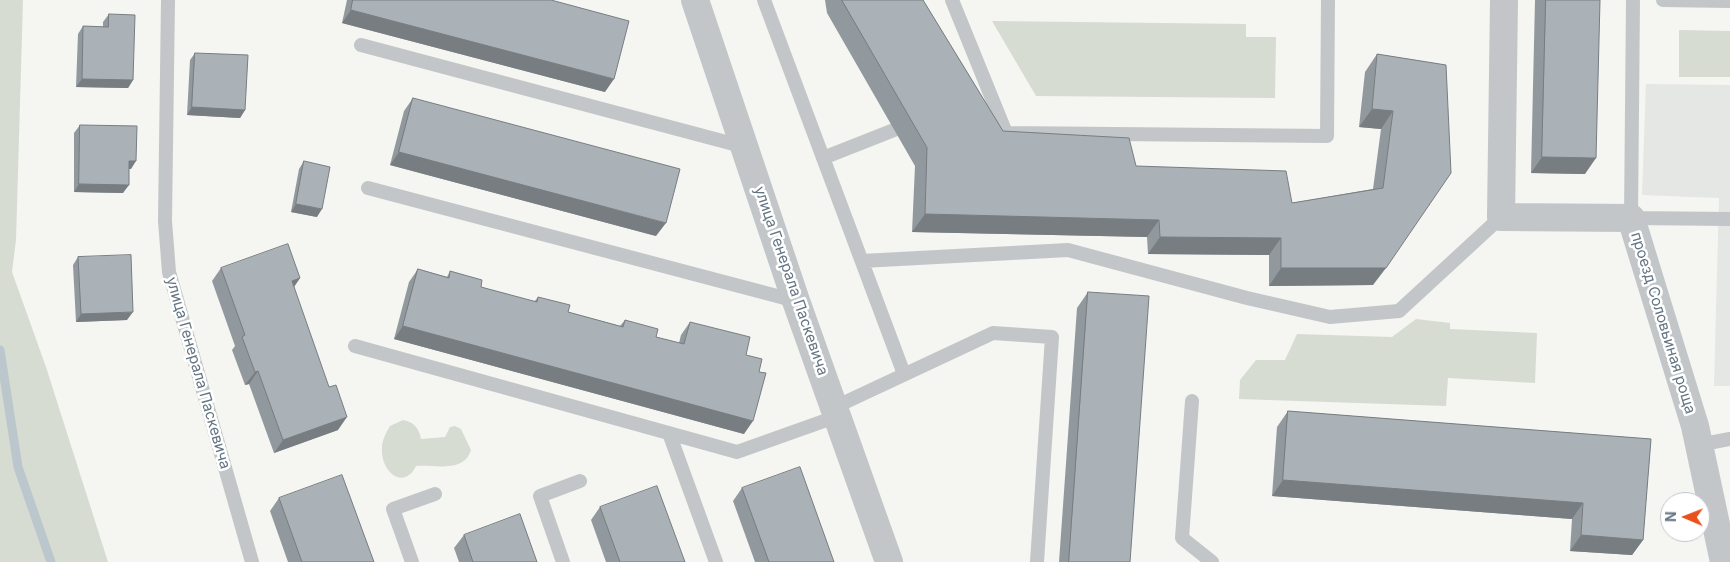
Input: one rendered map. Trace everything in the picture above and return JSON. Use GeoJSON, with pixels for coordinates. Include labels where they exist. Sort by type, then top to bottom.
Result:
{"type":"FeatureCollection","features":[{"type":"Feature","properties":{"kind":"street","name":"улица Генерала Паскевича"},"geometry":{"type":"LineString","coordinates":[[695,0],[796,301],[889,562]]}},
{"type":"Feature","properties":{"kind":"street"},"geometry":{"type":"LineString","coordinates":[[1501,217],[1504,0]]}},
{"type":"Feature","properties":{"kind":"street","name":"проезд Соловьиная роща"},"geometry":{"type":"LineString","coordinates":[[1501,217],[1631,218],[1698,445],[1724,562]]}},
{"type":"Feature","properties":{"kind":"lane","name":"улица Генерала Паскевича"},"geometry":{"type":"LineString","coordinates":[[168,0],[165,221],[169,272],[252,562]]}},
{"type":"Feature","properties":{"kind":"lane"},"geometry":{"type":"LineString","coordinates":[[764,0],[904,374]]}},
{"type":"Feature","properties":{"kind":"lane"},"geometry":{"type":"LineString","coordinates":[[952,0],[1006,133],[1327,136],[1328,0]]}},
{"type":"Feature","properties":{"kind":"lane"},"geometry":{"type":"LineString","coordinates":[[1633,0],[1631,218],[1730,220]]}},
{"type":"Feature","properties":{"kind":"lane"},"geometry":{"type":"LineString","coordinates":[[1663,0],[1730,1]]}},
{"type":"Feature","properties":{"kind":"lane"},"geometry":{"type":"LineString","coordinates":[[361,45],[745,147]]}},
{"type":"Feature","properties":{"kind":"lane"},"geometry":{"type":"LineString","coordinates":[[972,98],[989,90]]}},
{"type":"Feature","properties":{"kind":"lane"},"geometry":{"type":"LineString","coordinates":[[823,158],[894,130]]}},
{"type":"Feature","properties":{"kind":"lane"},"geometry":{"type":"LineString","coordinates":[[368,188],[796,301]]}},
{"type":"Feature","properties":{"kind":"lane"},"geometry":{"type":"LineString","coordinates":[[862,262],[1068,250],[1247,298],[1330,317],[1400,311],[1501,217]]}},
{"type":"Feature","properties":{"kind":"lane"},"geometry":{"type":"LineString","coordinates":[[356,346],[737,452],[836,411],[904,374],[993,333],[1052,337],[1037,562]]}},
{"type":"Feature","properties":{"kind":"lane"},"geometry":{"type":"LineString","coordinates":[[1192,401],[1182,538],[1212,562]]}},
{"type":"Feature","properties":{"kind":"lane"},"geometry":{"type":"LineString","coordinates":[[669,433],[716,562]]}},
{"type":"Feature","properties":{"kind":"lane"},"geometry":{"type":"LineString","coordinates":[[1698,445],[1730,439]]}},
{"type":"Feature","properties":{"kind":"lane"},"geometry":{"type":"LineString","coordinates":[[564,562],[540,496],[580,481]]}},
{"type":"Feature","properties":{"kind":"lane"},"geometry":{"type":"LineString","coordinates":[[412,562],[393,508],[435,494]]}},
{"type":"Feature","properties":{"kind":"shaded area"},"geometry":{"type":"Polygon","coordinates":[[[0,0],[23,0],[16,240],[12,272],[46,367],[108,562],[0,562],[0,0]]]}},
{"type":"Feature","properties":{"kind":"shaded area"},"geometry":{"type":"Polygon","coordinates":[[[992,21],[1246,24],[1246,37],[1276,37],[1275,98],[1036,96],[992,21]]]}},
{"type":"Feature","properties":{"kind":"shaded area"},"geometry":{"type":"Polygon","coordinates":[[[1679,30],[1730,31],[1730,77],[1679,77],[1679,30]]]}},
{"type":"Feature","properties":{"kind":"shaded area"},"geometry":{"type":"Polygon","coordinates":[[[1646,84],[1730,85],[1730,386],[1714,386],[1719,198],[1642,195],[1646,84]]]}},
{"type":"Feature","properties":{"kind":"shaded area"},"geometry":{"type":"Polygon","coordinates":[[[1416,319],[1450,323],[1450,329],[1537,333],[1535,383],[1448,378],[1446,406],[1239,399],[1240,380],[1256,360],[1285,360],[1297,334],[1392,337],[1416,319]]]}},
{"type":"Feature","properties":{"kind":"shaded area"},"geometry":{"type":"Polygon","coordinates":[[[403,420],[415,426],[421,439],[445,437],[450,427],[455,426],[461,429],[471,450],[462,462],[455,465],[416,466],[411,474],[399,478],[388,470],[382,456],[382,445],[390,426],[403,420]]]}},
{"type":"Feature","properties":{"kind":"building"},"geometry":{"type":"Polygon","coordinates":[[[353,0],[551,0],[629,21],[614,79],[351,10],[353,0]]]}},
{"type":"Feature","properties":{"kind":"building"},"geometry":{"type":"Polygon","coordinates":[[[842,0],[923,0],[1003,131],[1129,138],[1136,166],[1286,171],[1292,203],[1383,188],[1393,111],[1372,109],[1377,54],[1446,65],[1451,173],[1386,268],[1281,268],[1281,238],[1160,237],[1159,220],[925,214],[927,148],[842,0]]]}},
{"type":"Feature","properties":{"kind":"building"},"geometry":{"type":"Polygon","coordinates":[[[1546,0],[1600,0],[1596,158],[1542,157],[1546,0]]]}},
{"type":"Feature","properties":{"kind":"building"},"geometry":{"type":"Polygon","coordinates":[[[109,14],[135,15],[133,80],[82,79],[83,26],[108,27],[109,14]]]}},
{"type":"Feature","properties":{"kind":"building"},"geometry":{"type":"Polygon","coordinates":[[[195,53],[248,55],[245,110],[192,107],[195,53]]]}},
{"type":"Feature","properties":{"kind":"building"},"geometry":{"type":"Polygon","coordinates":[[[413,98],[680,169],[666,223],[399,152],[413,98]]]}},
{"type":"Feature","properties":{"kind":"building"},"geometry":{"type":"Polygon","coordinates":[[[80,125],[137,126],[136,161],[129,161],[129,185],[79,184],[80,125]]]}},
{"type":"Feature","properties":{"kind":"building"},"geometry":{"type":"Polygon","coordinates":[[[304,161],[330,167],[322,209],[296,204],[304,161]]]}},
{"type":"Feature","properties":{"kind":"building"},"geometry":{"type":"Polygon","coordinates":[[[288,244],[300,278],[292,281],[329,387],[336,385],[347,417],[283,440],[258,371],[255,372],[242,337],[245,335],[221,268],[288,244]]]}},
{"type":"Feature","properties":{"kind":"building"},"geometry":{"type":"Polygon","coordinates":[[[131,255],[133,312],[81,314],[78,257],[131,255]]]}},
{"type":"Feature","properties":{"kind":"building"},"geometry":{"type":"Polygon","coordinates":[[[418,269],[449,278],[450,271],[482,280],[481,287],[537,302],[538,297],[570,305],[568,312],[623,327],[625,320],[658,329],[656,337],[684,344],[690,322],[750,337],[746,355],[762,359],[759,372],[766,373],[753,421],[403,326],[418,269]]]}},
{"type":"Feature","properties":{"kind":"building"},"geometry":{"type":"Polygon","coordinates":[[[1088,292],[1149,296],[1130,562],[1069,562],[1088,292]]]}},
{"type":"Feature","properties":{"kind":"building"},"geometry":{"type":"Polygon","coordinates":[[[1288,411],[1651,439],[1643,540],[1581,535],[1583,503],[1283,480],[1288,411]]]}},
{"type":"Feature","properties":{"kind":"building"},"geometry":{"type":"Polygon","coordinates":[[[800,467],[834,562],[769,562],[742,488],[800,467]]]}},
{"type":"Feature","properties":{"kind":"building"},"geometry":{"type":"Polygon","coordinates":[[[342,475],[374,562],[302,562],[279,498],[342,475]]]}},
{"type":"Feature","properties":{"kind":"building"},"geometry":{"type":"Polygon","coordinates":[[[657,486],[685,562],[620,562],[600,507],[657,486]]]}},
{"type":"Feature","properties":{"kind":"building"},"geometry":{"type":"Polygon","coordinates":[[[520,514],[537,562],[473,562],[464,535],[520,514]]]}},
{"type":"Feature","properties":{"kind":"waterway"},"geometry":{"type":"LineString","coordinates":[[0,350],[18,467],[51,562]]}}]}
